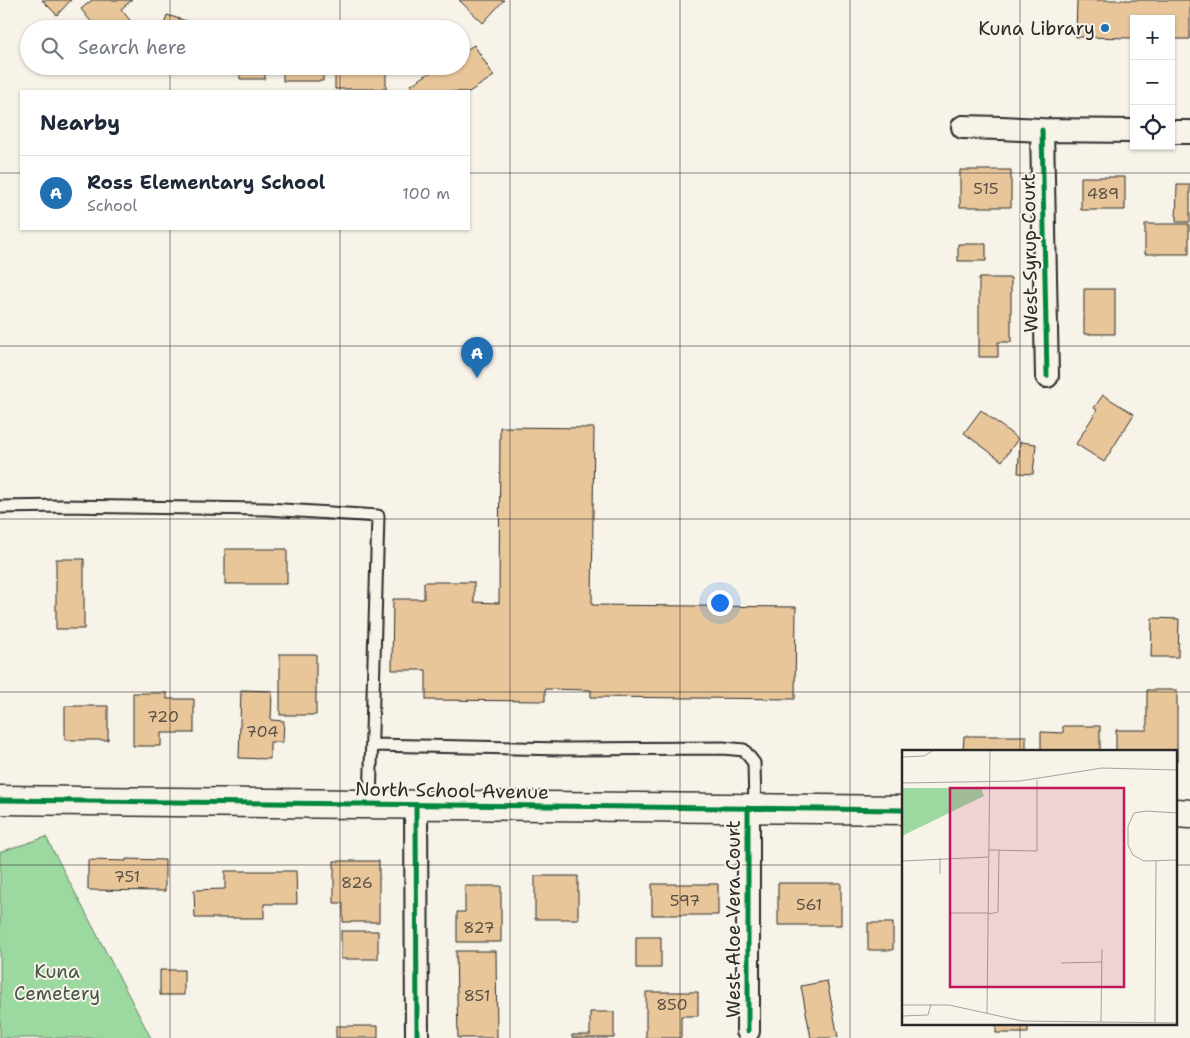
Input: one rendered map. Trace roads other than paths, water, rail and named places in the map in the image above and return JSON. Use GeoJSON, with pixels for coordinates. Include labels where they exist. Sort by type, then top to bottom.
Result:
{"type":"FeatureCollection","features":[{"type":"Feature","properties":{"kind":"street"},"geometry":{"type":"LineString","coordinates":[[962,127],[1130,131]]}},
{"type":"Feature","properties":{"kind":"street","name":"West Syrup Court"},"geometry":{"type":"LineString","coordinates":[[1042,130],[1046,376]]}},
{"type":"Feature","properties":{"kind":"street"},"geometry":{"type":"LineString","coordinates":[[1175,132],[1190,132]]}},
{"type":"Feature","properties":{"kind":"street","name":"North School Avenue"},"geometry":{"type":"LineString","coordinates":[[0,800],[902,810]]}},
{"type":"Feature","properties":{"kind":"street"},"geometry":{"type":"LineString","coordinates":[[416,805],[418,1038]]}},
{"type":"Feature","properties":{"kind":"street","name":"West Aloe Vera Court"},"geometry":{"type":"LineString","coordinates":[[748,1031],[751,808]]}},
{"type":"Feature","properties":{"kind":"lane"},"geometry":{"type":"LineString","coordinates":[[0,507],[267,509],[378,516],[370,804]]}},
{"type":"Feature","properties":{"kind":"lane"},"geometry":{"type":"LineString","coordinates":[[372,745],[564,749],[723,748],[744,750],[754,763],[751,808]]}},
{"type":"Feature","properties":{"kind":"place","name":"Kuna Library"},"geometry":{"type":"Point","coordinates":[1105,28]}},
{"type":"Feature","properties":{"kind":"place","name":"Ross Elementary School"},"geometry":{"type":"Point","coordinates":[477,378]}},
{"type":"Feature","properties":{"kind":"park label","name":"Kuna Cemetery"},"geometry":{"type":"Point","coordinates":[57,982]}}]}
